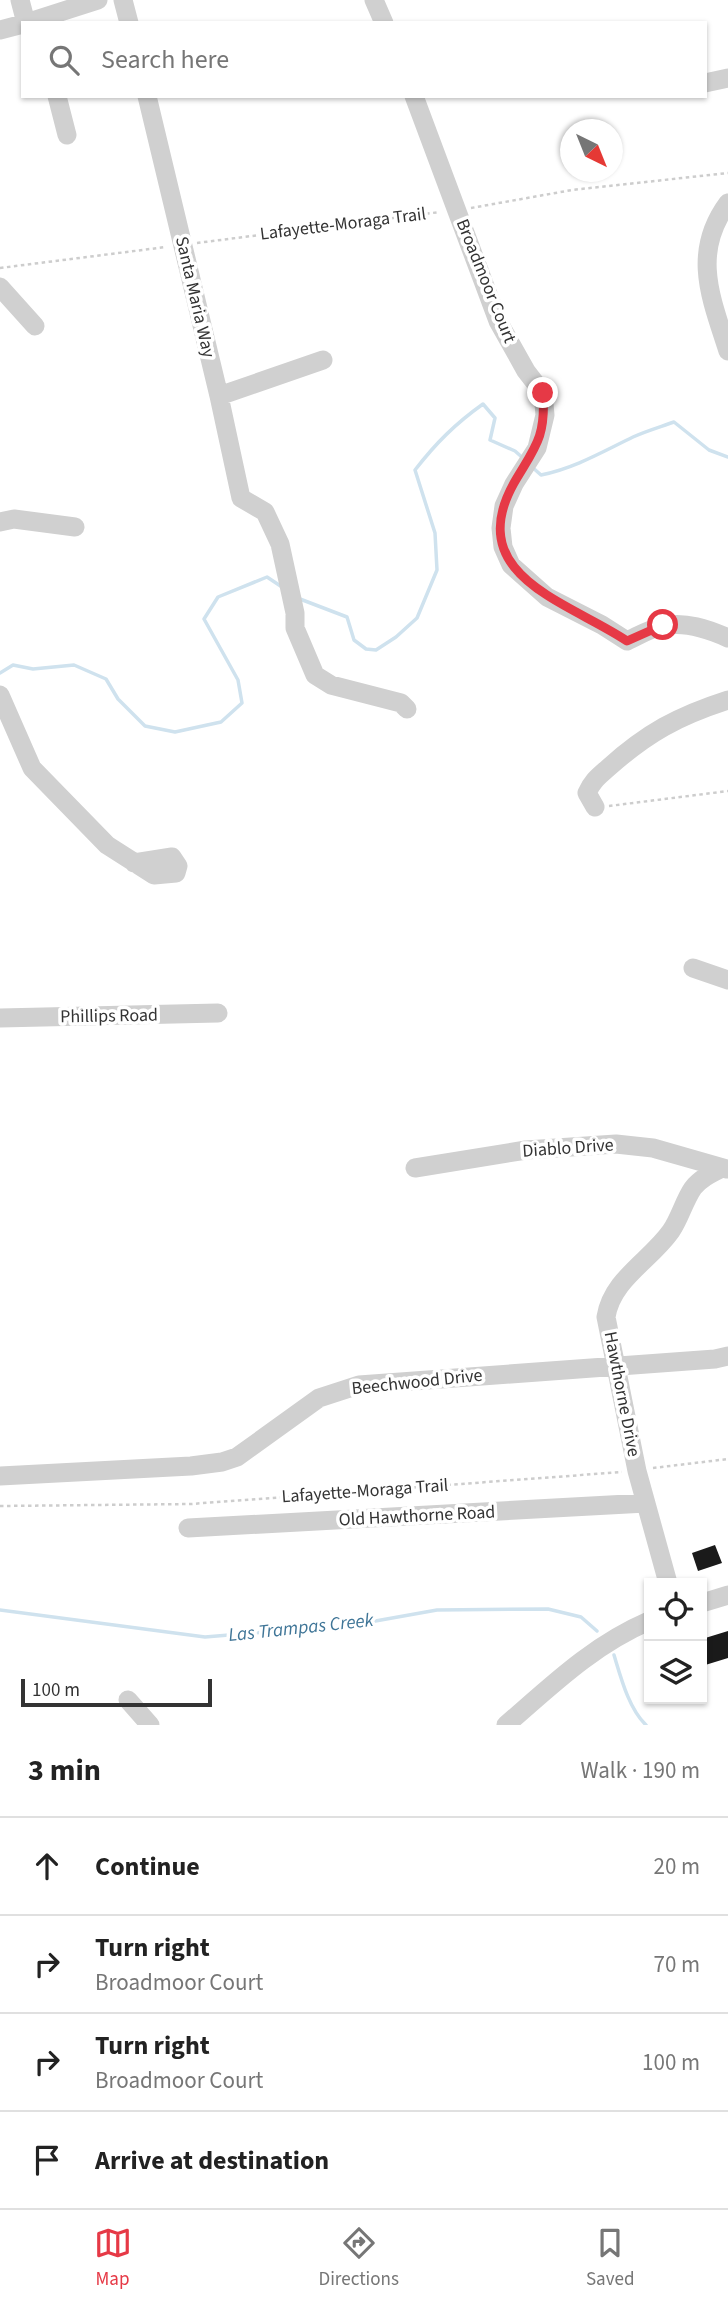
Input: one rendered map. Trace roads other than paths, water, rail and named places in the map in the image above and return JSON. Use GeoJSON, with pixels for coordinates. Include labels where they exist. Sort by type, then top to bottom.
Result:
{"type":"FeatureCollection","features":[{"type":"Feature","properties":{"kind":"street"},"geometry":{"type":"LineString","coordinates":[[20,0],[30,21]]}},
{"type":"Feature","properties":{"kind":"street"},"geometry":{"type":"LineString","coordinates":[[33,21],[98,0]]}},
{"type":"Feature","properties":{"kind":"street"},"geometry":{"type":"LineString","coordinates":[[123,0],[128,21]]}},
{"type":"Feature","properties":{"kind":"street"},"geometry":{"type":"LineString","coordinates":[[374,0],[383,21]]}},
{"type":"Feature","properties":{"kind":"street"},"geometry":{"type":"LineString","coordinates":[[0,30],[21,24]]}},
{"type":"Feature","properties":{"kind":"street"},"geometry":{"type":"LineString","coordinates":[[707,83],[728,78]]}},
{"type":"Feature","properties":{"kind":"street"},"geometry":{"type":"LineString","coordinates":[[58,98],[67,135]]}},
{"type":"Feature","properties":{"kind":"street","name":"Santa Maria Way"},"geometry":{"type":"LineString","coordinates":[[147,98],[241,498],[264,512],[280,544],[295,613],[295,628],[315,675],[331,685],[401,703],[407,709]]}},
{"type":"Feature","properties":{"kind":"street","name":"Broadmoor Court"},"geometry":{"type":"LineString","coordinates":[[415,98],[498,321],[526,371],[543,393],[545,415],[537,448],[514,484],[504,506],[501,528],[503,547],[511,565],[547,597],[627,641],[663,625],[691,625],[728,638]]}},
{"type":"Feature","properties":{"kind":"street"},"geometry":{"type":"LineString","coordinates":[[728,203],[717,218],[706,262],[708,288],[728,351]]}},
{"type":"Feature","properties":{"kind":"street"},"geometry":{"type":"LineString","coordinates":[[0,287],[35,326]]}},
{"type":"Feature","properties":{"kind":"street"},"geometry":{"type":"LineString","coordinates":[[219,396],[323,360]]}},
{"type":"Feature","properties":{"kind":"street"},"geometry":{"type":"LineString","coordinates":[[0,522],[14,519],[75,527]]}},
{"type":"Feature","properties":{"kind":"street"},"geometry":{"type":"LineString","coordinates":[[0,695],[32,768],[107,845],[134,863]]}},
{"type":"Feature","properties":{"kind":"street"},"geometry":{"type":"LineString","coordinates":[[595,807],[587,793],[592,783],[640,740],[673,722],[728,700]]}},
{"type":"Feature","properties":{"kind":"street"},"geometry":{"type":"LineString","coordinates":[[693,968],[728,980]]}},
{"type":"Feature","properties":{"kind":"street","name":"Phillips Road"},"geometry":{"type":"LineString","coordinates":[[0,1018],[218,1013]]}},
{"type":"Feature","properties":{"kind":"street","name":"Diablo Drive"},"geometry":{"type":"LineString","coordinates":[[415,1168],[526,1150],[616,1144],[653,1148],[724,1169]]}},
{"type":"Feature","properties":{"kind":"street","name":"Hawthorne Drive"},"geometry":{"type":"LineString","coordinates":[[667,1578],[637,1471],[606,1317],[612,1298],[624,1280],[658,1247],[672,1229],[693,1188],[705,1177],[724,1169]]}},
{"type":"Feature","properties":{"kind":"street","name":"Beechwood Drive"},"geometry":{"type":"LineString","coordinates":[[0,1476],[222,1462],[237,1457],[319,1398],[359,1385],[728,1356]]}},
{"type":"Feature","properties":{"kind":"street","name":"Old Hawthorne Road"},"geometry":{"type":"LineString","coordinates":[[188,1528],[646,1503]]}},
{"type":"Feature","properties":{"kind":"street"},"geometry":{"type":"LineString","coordinates":[[707,1601],[728,1595]]}},
{"type":"Feature","properties":{"kind":"street"},"geometry":{"type":"LineString","coordinates":[[506,1725],[587,1655],[644,1623]]}},
{"type":"Feature","properties":{"kind":"street"},"geometry":{"type":"LineString","coordinates":[[128,1700],[150,1725]]}},
{"type":"Feature","properties":{"kind":"waterway","name":"Las Trampas Creek"},"geometry":{"type":"LineString","coordinates":[[300,599],[347,617],[354,640],[366,649],[376,650],[417,618],[437,570],[435,533],[415,470],[446,434],[483,404],[495,418],[490,440],[515,451],[524,459]]}},
{"type":"Feature","properties":{"kind":"waterway","name":"Las Trampas Creek"},"geometry":{"type":"LineString","coordinates":[[532,467],[541,475],[565,468],[674,422],[709,450],[728,457]]}},
{"type":"Feature","properties":{"kind":"waterway","name":"Las Trampas Creek"},"geometry":{"type":"LineString","coordinates":[[0,673],[13,665],[33,669],[74,665],[106,679],[118,699],[145,726],[175,732],[221,722],[242,703],[238,680],[204,619],[218,597],[267,577],[282,587]]}},
{"type":"Feature","properties":{"kind":"waterway","name":"Las Trampas Creek"},"geometry":{"type":"LineString","coordinates":[[0,1610],[205,1637],[353,1625],[437,1610],[548,1609],[581,1617],[597,1631]]}},
{"type":"Feature","properties":{"kind":"waterway","name":"Las Trampas Creek"},"geometry":{"type":"LineString","coordinates":[[614,1655],[630,1702],[646,1725]]}}]}
